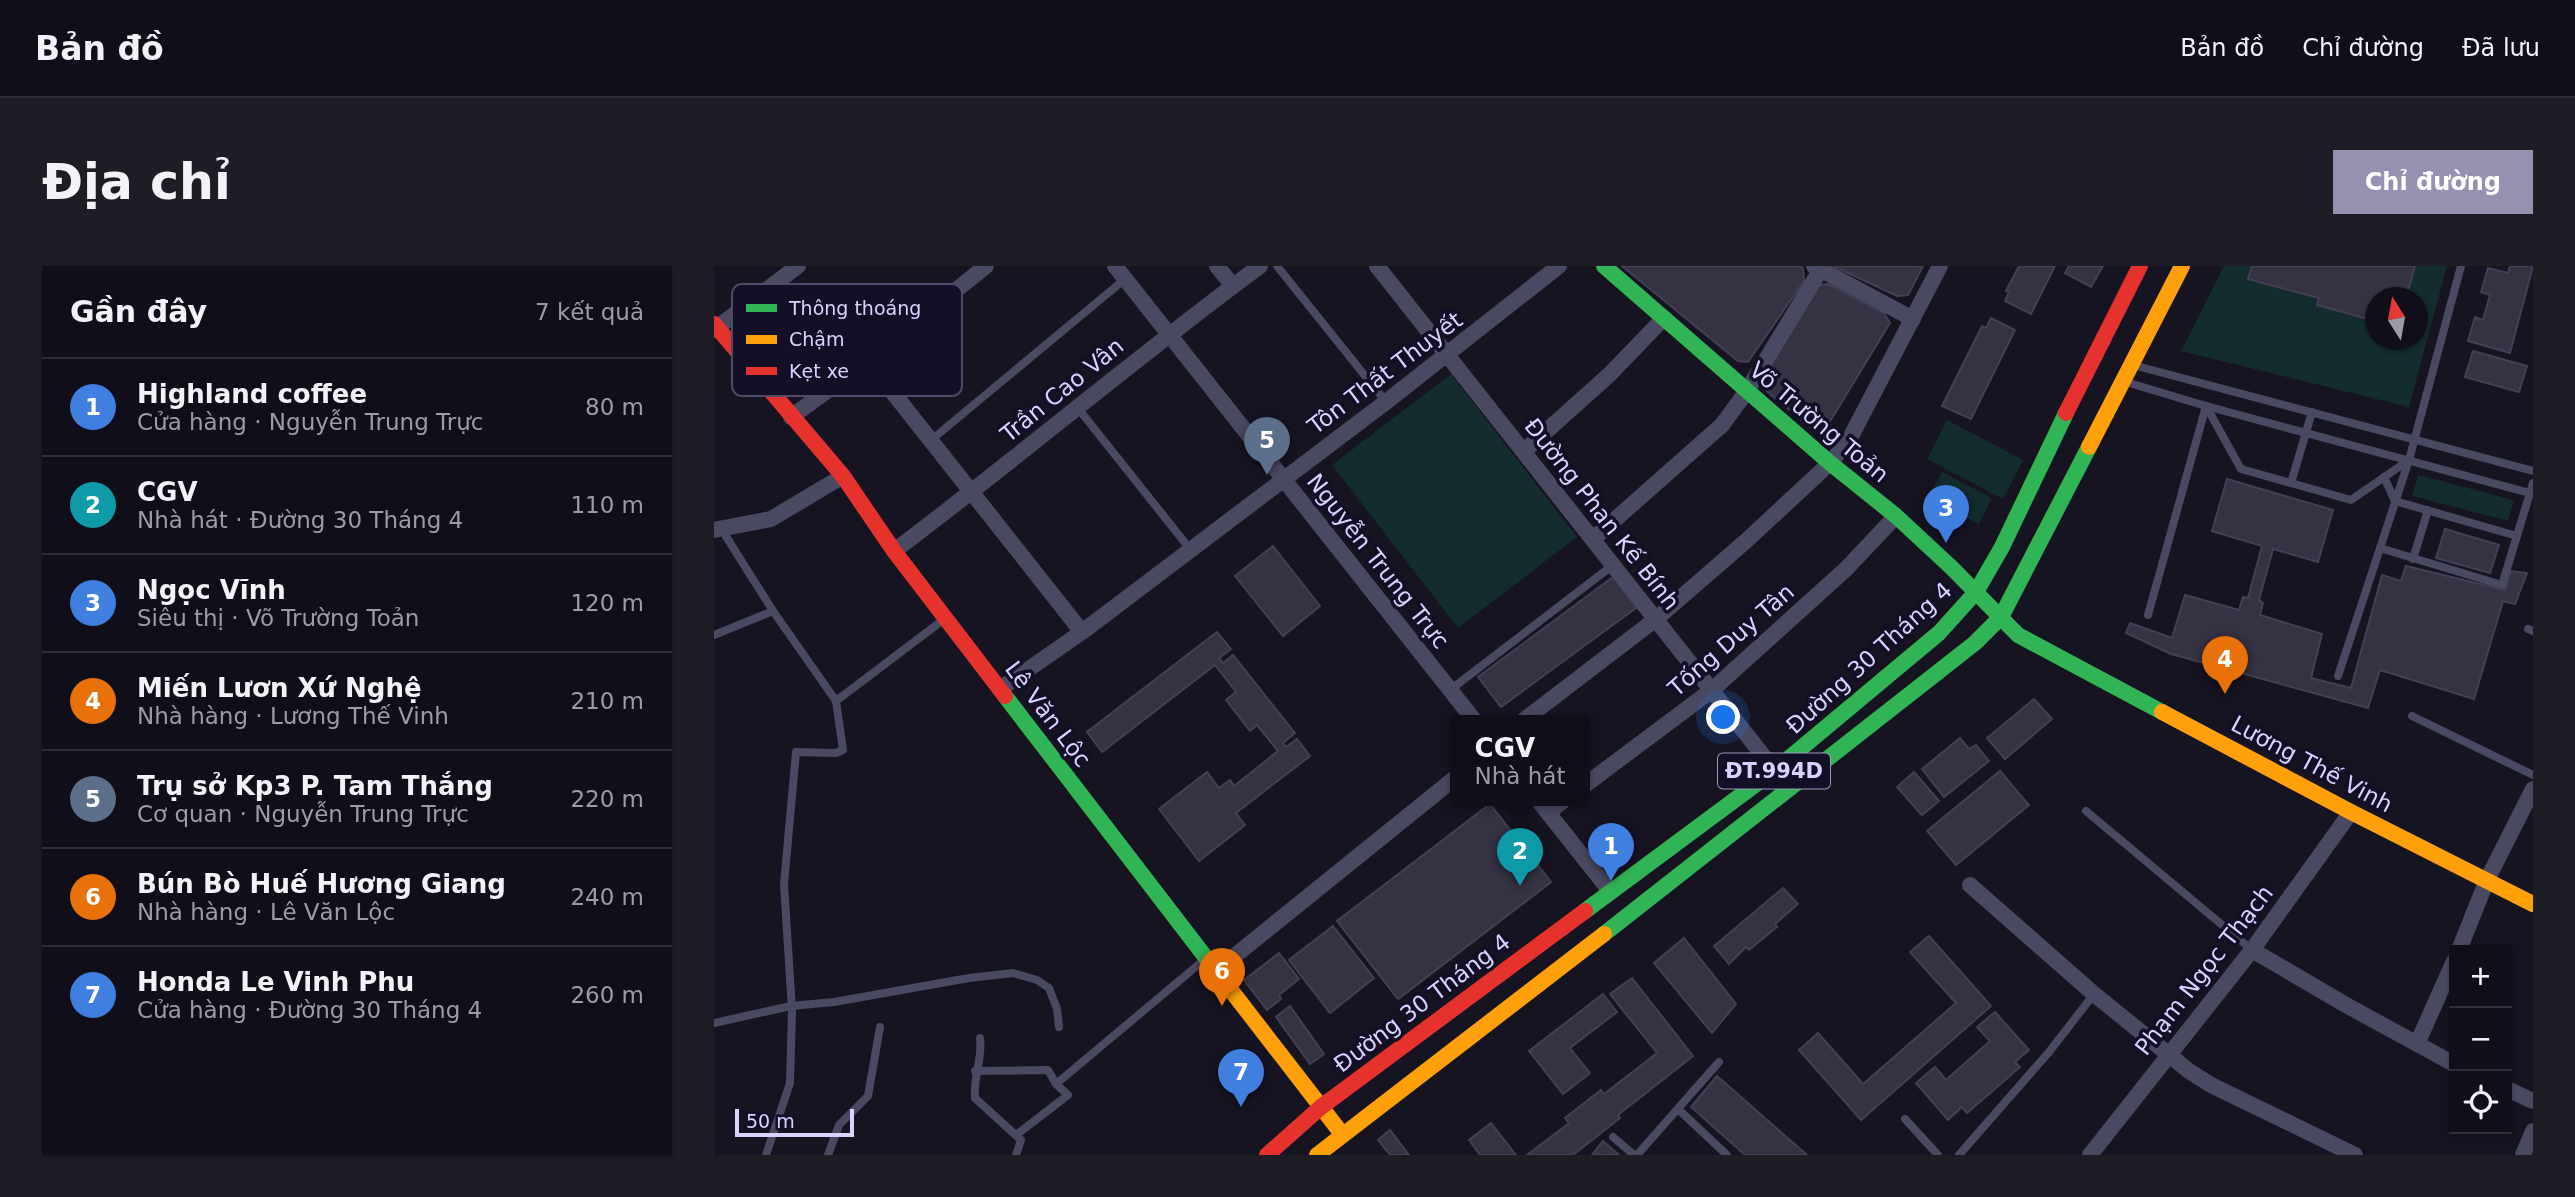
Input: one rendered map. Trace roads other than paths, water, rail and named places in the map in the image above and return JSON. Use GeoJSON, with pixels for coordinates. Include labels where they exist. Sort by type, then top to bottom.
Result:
{"type":"FeatureCollection","features":[{"type":"Feature","properties":{"kind":"main road","name":"Võ Trường Toản"},"geometry":{"type":"LineString","coordinates":[[1604,266],[1830,463],[1896,516],[2001,617]]}},
{"type":"Feature","properties":{"kind":"main road","name":"Đường 30 Tháng 4"},"geometry":{"type":"LineString","coordinates":[[1267,1155],[1321,1107],[1775,770],[1939,633],[1976,592],[2002,547],[2030,485],[2140,266]]}},
{"type":"Feature","properties":{"kind":"main road","name":"Đường 30 Tháng 4"},"geometry":{"type":"LineString","coordinates":[[1317,1155],[1790,789],[1975,643],[2001,617],[2182,266]]}},
{"type":"Feature","properties":{"kind":"main road","name":"Lê Văn Lộc"},"geometry":{"type":"LineString","coordinates":[[715,328],[732,348]]}},
{"type":"Feature","properties":{"kind":"main road","name":"Lê Văn Lộc"},"geometry":{"type":"LineString","coordinates":[[773,396],[843,476],[894,551],[1342,1134]]}},
{"type":"Feature","properties":{"kind":"main road","name":"Lương Thế Vinh"},"geometry":{"type":"LineString","coordinates":[[2001,617],[2018,635],[2351,812],[2533,904]]}},
{"type":"Feature","properties":{"kind":"main road"},"geometry":{"type":"LineString","coordinates":[[1461,1003],[1480,1029]]}},
{"type":"Feature","properties":{"kind":"street"},"geometry":{"type":"LineString","coordinates":[[774,284],[798,266]]}},
{"type":"Feature","properties":{"kind":"street"},"geometry":{"type":"LineString","coordinates":[[962,285],[986,266]]}},
{"type":"Feature","properties":{"kind":"street"},"geometry":{"type":"LineString","coordinates":[[1217,266],[1233,286]]}},
{"type":"Feature","properties":{"kind":"street","name":"Trần Cao Vân"},"geometry":{"type":"LineString","coordinates":[[894,551],[971,494],[1168,333],[1260,266]]}},
{"type":"Feature","properties":{"kind":"street","name":"Đường Phan Kế Bính"},"geometry":{"type":"LineString","coordinates":[[1377,266],[1790,789]]}},
{"type":"Feature","properties":{"kind":"street","name":"Tôn Thất Thuyết"},"geometry":{"type":"LineString","coordinates":[[1000,689],[1083,632],[1386,402],[1559,266]]}},
{"type":"Feature","properties":{"kind":"street"},"geometry":{"type":"LineString","coordinates":[[1531,715],[1656,620],[1830,463],[1849,440],[1940,266]]}},
{"type":"Feature","properties":{"kind":"street"},"geometry":{"type":"LineString","coordinates":[[1593,539],[1713,434],[1747,391],[1818,268],[1913,320]]}},
{"type":"Feature","properties":{"kind":"street","name":"Nguyễn Trung Trực"},"geometry":{"type":"LineString","coordinates":[[1120,272],[1470,715]]}},
{"type":"Feature","properties":{"kind":"street"},"geometry":{"type":"LineString","coordinates":[[715,328],[732,315]]}},
{"type":"Feature","properties":{"kind":"street"},"geometry":{"type":"LineString","coordinates":[[1524,451],[1609,375],[1664,318]]}},
{"type":"Feature","properties":{"kind":"street"},"geometry":{"type":"LineString","coordinates":[[791,417],[820,396]]}},
{"type":"Feature","properties":{"kind":"street"},"geometry":{"type":"LineString","coordinates":[[895,396],[1083,632]]}},
{"type":"Feature","properties":{"kind":"street"},"geometry":{"type":"LineString","coordinates":[[718,530],[771,519],[843,476]]}},
{"type":"Feature","properties":{"kind":"street","name":"Tống Duy Tân"},"geometry":{"type":"LineString","coordinates":[[1590,781],[1712,690],[1846,569],[1896,516]]}},
{"type":"Feature","properties":{"kind":"street"},"geometry":{"type":"LineString","coordinates":[[1211,964],[1450,782]]}},
{"type":"Feature","properties":{"kind":"street"},"geometry":{"type":"LineString","coordinates":[[2461,945],[2487,880],[2533,789]]}},
{"type":"Feature","properties":{"kind":"street"},"geometry":{"type":"LineString","coordinates":[[1543,806],[1610,891]]}},
{"type":"Feature","properties":{"kind":"street","name":"Phạm Ngọc Thạch"},"geometry":{"type":"LineString","coordinates":[[2090,1155],[2252,950],[2351,812]]}},
{"type":"Feature","properties":{"kind":"street"},"geometry":{"type":"LineString","coordinates":[[1970,886],[2168,1055],[2211,1085],[2356,1155]]}},
{"type":"Feature","properties":{"kind":"street"},"geometry":{"type":"LineString","coordinates":[[2252,950],[2449,1061]]}},
{"type":"Feature","properties":{"kind":"street"},"geometry":{"type":"LineString","coordinates":[[2417,1044],[2449,972]]}},
{"type":"Feature","properties":{"kind":"street"},"geometry":{"type":"LineString","coordinates":[[2512,1091],[2533,1101]]}},
{"type":"Feature","properties":{"kind":"street"},"geometry":{"type":"LineString","coordinates":[[2523,1155],[2533,1131]]}},
{"type":"Feature","properties":{"kind":"lane"},"geometry":{"type":"LineString","coordinates":[[1277,266],[1386,402]]}},
{"type":"Feature","properties":{"kind":"lane"},"geometry":{"type":"LineString","coordinates":[[2338,676],[2409,460],[2461,266]]}},
{"type":"Feature","properties":{"kind":"lane"},"geometry":{"type":"LineString","coordinates":[[930,441],[1120,272]]}},
{"type":"Feature","properties":{"kind":"lane"},"geometry":{"type":"LineString","coordinates":[[2131,364],[2533,471]]}},
{"type":"Feature","properties":{"kind":"lane"},"geometry":{"type":"LineString","coordinates":[[2123,381],[2206,407],[2531,494]]}},
{"type":"Feature","properties":{"kind":"lane"},"geometry":{"type":"LineString","coordinates":[[1077,407],[1190,549]]}},
{"type":"Feature","properties":{"kind":"lane"},"geometry":{"type":"LineString","coordinates":[[2206,407],[2241,469],[2351,500],[2409,460]]}},
{"type":"Feature","properties":{"kind":"lane"},"geometry":{"type":"LineString","coordinates":[[2148,615],[2206,407]]}},
{"type":"Feature","properties":{"kind":"lane"},"geometry":{"type":"LineString","coordinates":[[2291,483],[2312,412]]}},
{"type":"Feature","properties":{"kind":"lane"},"geometry":{"type":"LineString","coordinates":[[2384,477],[2395,501]]}},
{"type":"Feature","properties":{"kind":"lane"},"geometry":{"type":"LineString","coordinates":[[2380,548],[2502,585],[2533,483]]}},
{"type":"Feature","properties":{"kind":"lane"},"geometry":{"type":"LineString","coordinates":[[2395,501],[2517,536]]}},
{"type":"Feature","properties":{"kind":"lane"},"geometry":{"type":"LineString","coordinates":[[2413,558],[2428,510]]}},
{"type":"Feature","properties":{"kind":"lane"},"geometry":{"type":"LineString","coordinates":[[718,530],[835,701],[843,750],[836,753],[796,752],[784,884],[792,1006],[790,1083],[766,1155]]}},
{"type":"Feature","properties":{"kind":"lane"},"geometry":{"type":"LineString","coordinates":[[1450,690],[1613,565]]}},
{"type":"Feature","properties":{"kind":"lane"},"geometry":{"type":"LineString","coordinates":[[714,635],[773,611]]}},
{"type":"Feature","properties":{"kind":"lane"},"geometry":{"type":"LineString","coordinates":[[835,701],[946,618]]}},
{"type":"Feature","properties":{"kind":"lane"},"geometry":{"type":"LineString","coordinates":[[2412,716],[2533,775]]}},
{"type":"Feature","properties":{"kind":"lane"},"geometry":{"type":"LineString","coordinates":[[2086,811],[2252,950]]}},
{"type":"Feature","properties":{"kind":"lane"},"geometry":{"type":"LineString","coordinates":[[1056,1084],[1211,964]]}},
{"type":"Feature","properties":{"kind":"lane"},"geometry":{"type":"LineString","coordinates":[[714,1023],[792,1006],[834,1002],[885,991],[1013,973],[1037,980],[1049,988],[1057,1009],[1059,1027]]}},
{"type":"Feature","properties":{"kind":"lane"},"geometry":{"type":"LineString","coordinates":[[1959,1155],[2049,1052],[2094,993]]}},
{"type":"Feature","properties":{"kind":"lane"},"geometry":{"type":"LineString","coordinates":[[828,1155],[839,1125],[868,1096],[880,1027]]}},
{"type":"Feature","properties":{"kind":"lane"},"geometry":{"type":"LineString","coordinates":[[980,1038],[982,1049],[975,1071],[975,1098],[1021,1140],[1016,1155]]}},
{"type":"Feature","properties":{"kind":"lane"},"geometry":{"type":"LineString","coordinates":[[1613,1137],[1636,1155],[1679,1110],[1719,1062]]}},
{"type":"Feature","properties":{"kind":"lane"},"geometry":{"type":"LineString","coordinates":[[975,1071],[1048,1070],[1056,1084],[1068,1095],[1016,1135]]}},
{"type":"Feature","properties":{"kind":"lane"},"geometry":{"type":"LineString","coordinates":[[1679,1110],[1727,1155]]}},
{"type":"Feature","properties":{"kind":"lane"},"geometry":{"type":"LineString","coordinates":[[1905,1119],[1938,1155]]}},
{"type":"Feature","properties":{"kind":"place","name":"Trụ sở Kp3 P. Tam Thắng"},"geometry":{"type":"Point","coordinates":[1267,475]}},
{"type":"Feature","properties":{"kind":"place","name":"Ngọc Vĩnh"},"geometry":{"type":"Point","coordinates":[1946,543]}},
{"type":"Feature","properties":{"kind":"place","name":"Miến Lươn Xứ Nghệ"},"geometry":{"type":"Point","coordinates":[2225,694]}},
{"type":"Feature","properties":{"kind":"place","name":"Highland coffee"},"geometry":{"type":"Point","coordinates":[1611,881]}},
{"type":"Feature","properties":{"kind":"place","name":"CGV"},"geometry":{"type":"Point","coordinates":[1520,886]}},
{"type":"Feature","properties":{"kind":"place","name":"Bún Bò Huế Hương Giang"},"geometry":{"type":"Point","coordinates":[1222,1006]}},
{"type":"Feature","properties":{"kind":"place","name":"Honda Le Vinh Phu"},"geometry":{"type":"Point","coordinates":[1241,1107]}}]}
